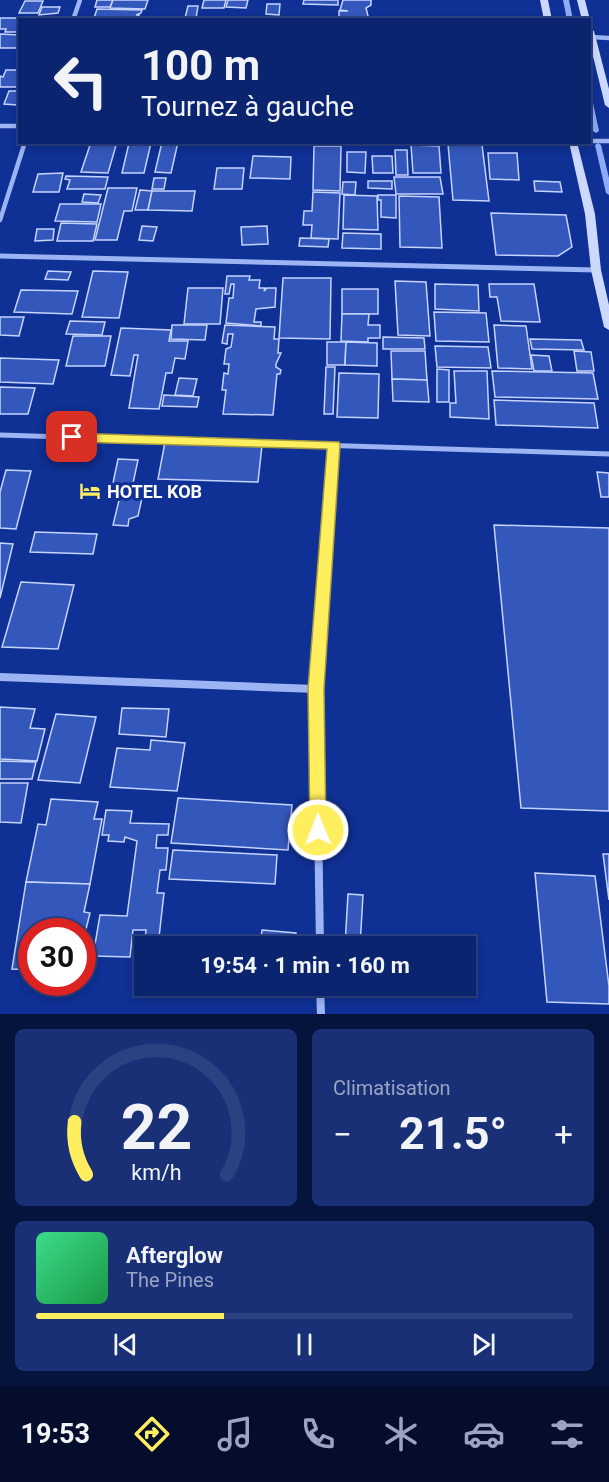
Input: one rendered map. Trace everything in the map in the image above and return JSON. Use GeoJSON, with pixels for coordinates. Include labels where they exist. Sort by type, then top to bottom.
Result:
{"type":"FeatureCollection","features":[{"type":"Feature","properties":{"kind":"street"},"geometry":{"type":"LineString","coordinates":[[74,18],[80,0]]}},
{"type":"Feature","properties":{"kind":"street"},"geometry":{"type":"LineString","coordinates":[[544,0],[548,18]]}},
{"type":"Feature","properties":{"kind":"street"},"geometry":{"type":"LineString","coordinates":[[581,0],[586,18]]}},
{"type":"Feature","properties":{"kind":"street"},"geometry":{"type":"LineString","coordinates":[[591,34],[609,38]]}},
{"type":"Feature","properties":{"kind":"street"},"geometry":{"type":"LineString","coordinates":[[591,38],[609,105]]}},
{"type":"Feature","properties":{"kind":"street"},"geometry":{"type":"LineString","coordinates":[[0,126],[18,126]]}},
{"type":"Feature","properties":{"kind":"street"},"geometry":{"type":"LineString","coordinates":[[591,141],[609,141]]}},
{"type":"Feature","properties":{"kind":"street"},"geometry":{"type":"LineString","coordinates":[[0,220],[24,144]]}},
{"type":"Feature","properties":{"kind":"street"},"geometry":{"type":"LineString","coordinates":[[573,144],[590,214],[596,270],[609,327]]}},
{"type":"Feature","properties":{"kind":"street"},"geometry":{"type":"LineString","coordinates":[[0,256],[596,270]]}},
{"type":"Feature","properties":{"kind":"street"},"geometry":{"type":"LineString","coordinates":[[0,435],[609,454]]}},
{"type":"Feature","properties":{"kind":"street"},"geometry":{"type":"LineString","coordinates":[[320,936],[316,689],[334,445]]}},
{"type":"Feature","properties":{"kind":"street"},"geometry":{"type":"LineString","coordinates":[[0,677],[316,689]]}},
{"type":"Feature","properties":{"kind":"street"},"geometry":{"type":"LineString","coordinates":[[320,996],[321,1014]]}},
{"type":"Feature","properties":{"kind":"building"},"geometry":{"type":"Polygon","coordinates":[[[97,0],[113,0],[110,7],[95,7],[97,0]]]}},
{"type":"Feature","properties":{"kind":"building"},"geometry":{"type":"Polygon","coordinates":[[[113,0],[148,0],[145,9],[110,8],[113,0]]]}},
{"type":"Feature","properties":{"kind":"building"},"geometry":{"type":"Polygon","coordinates":[[[204,0],[226,0],[224,8],[202,8],[204,0]]]}},
{"type":"Feature","properties":{"kind":"building"},"geometry":{"type":"Polygon","coordinates":[[[228,0],[248,0],[246,8],[226,7],[228,0]]]}},
{"type":"Feature","properties":{"kind":"building"},"geometry":{"type":"Polygon","coordinates":[[[304,0],[338,0],[338,5],[303,4],[304,0]]]}},
{"type":"Feature","properties":{"kind":"building"},"geometry":{"type":"Polygon","coordinates":[[[343,0],[371,0],[371,5],[366,8],[368,18],[339,18],[339,11],[348,11],[340,10],[343,0]]]}},
{"type":"Feature","properties":{"kind":"building"},"geometry":{"type":"Polygon","coordinates":[[[25,1],[43,1],[38,13],[19,13],[25,1]]]}},
{"type":"Feature","properties":{"kind":"building"},"geometry":{"type":"Polygon","coordinates":[[[267,4],[280,4],[279,15],[266,14],[267,4]]]}},
{"type":"Feature","properties":{"kind":"building"},"geometry":{"type":"Polygon","coordinates":[[[188,6],[198,6],[196,18],[185,18],[188,6]]]}},
{"type":"Feature","properties":{"kind":"building"},"geometry":{"type":"Polygon","coordinates":[[[42,7],[60,7],[58,13],[39,15],[42,7]]]}},
{"type":"Feature","properties":{"kind":"building"},"geometry":{"type":"Polygon","coordinates":[[[97,9],[142,10],[136,15],[139,15],[139,18],[94,18],[97,9]]]}},
{"type":"Feature","properties":{"kind":"building"},"geometry":{"type":"Polygon","coordinates":[[[0,18],[18,18],[18,32],[5,32],[6,29],[0,29],[0,18]]]}},
{"type":"Feature","properties":{"kind":"building"},"geometry":{"type":"Polygon","coordinates":[[[0,34],[18,35],[18,48],[0,48],[0,34]]]}},
{"type":"Feature","properties":{"kind":"building"},"geometry":{"type":"Polygon","coordinates":[[[6,70],[18,70],[18,87],[0,87],[0,76],[3,77],[6,70]]]}},
{"type":"Feature","properties":{"kind":"building"},"geometry":{"type":"Polygon","coordinates":[[[9,91],[18,91],[17,105],[4,104],[9,91]]]}},
{"type":"Feature","properties":{"kind":"building"},"geometry":{"type":"Polygon","coordinates":[[[90,144],[116,144],[108,173],[81,172],[90,144]]]}},
{"type":"Feature","properties":{"kind":"building"},"geometry":{"type":"Polygon","coordinates":[[[129,144],[151,144],[144,173],[122,173],[129,144]]]}},
{"type":"Feature","properties":{"kind":"building"},"geometry":{"type":"Polygon","coordinates":[[[162,144],[178,144],[171,173],[155,172],[162,144]]]}},
{"type":"Feature","properties":{"kind":"building"},"geometry":{"type":"Polygon","coordinates":[[[448,144],[482,145],[489,201],[453,200],[448,144]]]}},
{"type":"Feature","properties":{"kind":"building"},"geometry":{"type":"Polygon","coordinates":[[[411,145],[439,146],[441,173],[413,173],[411,145]]]}},
{"type":"Feature","properties":{"kind":"building"},"geometry":{"type":"Polygon","coordinates":[[[314,146],[341,146],[340,191],[313,190],[314,146]]]}},
{"type":"Feature","properties":{"kind":"building"},"geometry":{"type":"Polygon","coordinates":[[[395,150],[407,150],[408,175],[396,175],[395,150]]]}},
{"type":"Feature","properties":{"kind":"building"},"geometry":{"type":"Polygon","coordinates":[[[347,152],[366,152],[365,173],[347,172],[347,152]]]}},
{"type":"Feature","properties":{"kind":"building"},"geometry":{"type":"Polygon","coordinates":[[[488,153],[517,153],[519,180],[490,179],[488,153]]]}},
{"type":"Feature","properties":{"kind":"building"},"geometry":{"type":"Polygon","coordinates":[[[253,156],[291,157],[290,179],[250,178],[253,156]]]}},
{"type":"Feature","properties":{"kind":"building"},"geometry":{"type":"Polygon","coordinates":[[[372,156],[392,156],[393,173],[373,173],[372,156]]]}},
{"type":"Feature","properties":{"kind":"building"},"geometry":{"type":"Polygon","coordinates":[[[217,168],[244,168],[242,189],[214,189],[217,168]]]}},
{"type":"Feature","properties":{"kind":"building"},"geometry":{"type":"Polygon","coordinates":[[[63,173],[59,192],[33,192],[38,174],[63,173]]]}},
{"type":"Feature","properties":{"kind":"building"},"geometry":{"type":"Polygon","coordinates":[[[66,176],[108,177],[105,189],[67,189],[70,180],[65,179],[66,176]]]}},
{"type":"Feature","properties":{"kind":"building"},"geometry":{"type":"Polygon","coordinates":[[[394,177],[440,177],[443,194],[396,194],[394,177]]]}},
{"type":"Feature","properties":{"kind":"building"},"geometry":{"type":"Polygon","coordinates":[[[154,178],[166,178],[164,189],[152,189],[154,178]]]}},
{"type":"Feature","properties":{"kind":"building"},"geometry":{"type":"Polygon","coordinates":[[[368,181],[392,181],[392,189],[368,188],[368,181]]]}},
{"type":"Feature","properties":{"kind":"building"},"geometry":{"type":"Polygon","coordinates":[[[534,181],[560,182],[562,192],[535,191],[534,181]]]}},
{"type":"Feature","properties":{"kind":"building"},"geometry":{"type":"Polygon","coordinates":[[[343,182],[356,182],[355,195],[342,194],[343,182]]]}},
{"type":"Feature","properties":{"kind":"building"},"geometry":{"type":"Polygon","coordinates":[[[108,188],[137,188],[132,211],[124,211],[117,240],[95,240],[108,188]]]}},
{"type":"Feature","properties":{"kind":"building"},"geometry":{"type":"Polygon","coordinates":[[[140,190],[152,191],[148,210],[135,210],[140,190]]]}},
{"type":"Feature","properties":{"kind":"building"},"geometry":{"type":"Polygon","coordinates":[[[152,191],[195,191],[192,211],[148,210],[152,191]]]}},
{"type":"Feature","properties":{"kind":"building"},"geometry":{"type":"Polygon","coordinates":[[[313,192],[340,193],[338,239],[311,238],[312,225],[303,225],[304,211],[312,211],[313,192]]]}},
{"type":"Feature","properties":{"kind":"building"},"geometry":{"type":"Polygon","coordinates":[[[84,194],[101,195],[98,203],[82,202],[84,194]]]}},
{"type":"Feature","properties":{"kind":"building"},"geometry":{"type":"Polygon","coordinates":[[[344,195],[377,196],[378,230],[343,229],[344,195]]]}},
{"type":"Feature","properties":{"kind":"building"},"geometry":{"type":"Polygon","coordinates":[[[378,195],[396,195],[396,218],[381,217],[381,200],[378,200],[378,195]]]}},
{"type":"Feature","properties":{"kind":"building"},"geometry":{"type":"Polygon","coordinates":[[[399,196],[439,197],[442,248],[400,247],[399,196]]]}},
{"type":"Feature","properties":{"kind":"building"},"geometry":{"type":"Polygon","coordinates":[[[60,204],[101,204],[97,222],[55,221],[60,204]]]}},
{"type":"Feature","properties":{"kind":"building"},"geometry":{"type":"Polygon","coordinates":[[[491,213],[566,215],[572,247],[558,256],[496,255],[491,213]]]}},
{"type":"Feature","properties":{"kind":"building"},"geometry":{"type":"Polygon","coordinates":[[[61,223],[97,224],[93,241],[57,241],[61,223]]]}},
{"type":"Feature","properties":{"kind":"building"},"geometry":{"type":"Polygon","coordinates":[[[142,226],[157,227],[153,241],[139,240],[142,226]]]}},
{"type":"Feature","properties":{"kind":"building"},"geometry":{"type":"Polygon","coordinates":[[[267,226],[268,244],[242,245],[241,227],[267,226]]]}},
{"type":"Feature","properties":{"kind":"building"},"geometry":{"type":"Polygon","coordinates":[[[37,229],[54,229],[53,240],[35,241],[37,229]]]}},
{"type":"Feature","properties":{"kind":"building"},"geometry":{"type":"Polygon","coordinates":[[[343,233],[381,234],[381,249],[342,248],[343,233]]]}},
{"type":"Feature","properties":{"kind":"building"},"geometry":{"type":"Polygon","coordinates":[[[300,238],[329,239],[328,247],[299,246],[300,238]]]}},
{"type":"Feature","properties":{"kind":"building"},"geometry":{"type":"Polygon","coordinates":[[[48,271],[71,272],[68,280],[45,279],[48,271]]]}},
{"type":"Feature","properties":{"kind":"building"},"geometry":{"type":"Polygon","coordinates":[[[93,271],[128,272],[119,318],[82,317],[93,271]]]}},
{"type":"Feature","properties":{"kind":"building"},"geometry":{"type":"Polygon","coordinates":[[[227,276],[250,276],[249,280],[260,280],[259,288],[265,288],[264,291],[267,288],[276,288],[275,307],[256,309],[254,322],[261,322],[261,326],[226,323],[229,298],[233,298],[234,284],[231,284],[229,294],[225,294],[227,276]]]}},
{"type":"Feature","properties":{"kind":"building"},"geometry":{"type":"Polygon","coordinates":[[[283,278],[331,278],[330,339],[279,338],[283,278]]]}},
{"type":"Feature","properties":{"kind":"building"},"geometry":{"type":"Polygon","coordinates":[[[395,281],[426,282],[430,336],[398,335],[395,281]]]}},
{"type":"Feature","properties":{"kind":"building"},"geometry":{"type":"Polygon","coordinates":[[[435,284],[478,285],[479,311],[435,309],[435,284]]]}},
{"type":"Feature","properties":{"kind":"building"},"geometry":{"type":"Polygon","coordinates":[[[489,284],[534,284],[540,322],[501,321],[497,297],[490,297],[489,284]]]}},
{"type":"Feature","properties":{"kind":"building"},"geometry":{"type":"Polygon","coordinates":[[[188,288],[223,288],[220,324],[184,324],[188,288]]]}},
{"type":"Feature","properties":{"kind":"building"},"geometry":{"type":"Polygon","coordinates":[[[342,289],[378,289],[378,314],[342,314],[342,289]]]}},
{"type":"Feature","properties":{"kind":"building"},"geometry":{"type":"Polygon","coordinates":[[[21,290],[78,291],[72,314],[14,312],[21,290]]]}},
{"type":"Feature","properties":{"kind":"building"},"geometry":{"type":"Polygon","coordinates":[[[434,312],[486,313],[489,342],[436,341],[434,312]]]}},
{"type":"Feature","properties":{"kind":"building"},"geometry":{"type":"Polygon","coordinates":[[[342,314],[369,314],[368,325],[380,325],[380,338],[368,338],[368,342],[341,341],[342,314]]]}},
{"type":"Feature","properties":{"kind":"building"},"geometry":{"type":"Polygon","coordinates":[[[0,317],[24,317],[19,336],[0,335],[0,317]]]}},
{"type":"Feature","properties":{"kind":"building"},"geometry":{"type":"Polygon","coordinates":[[[70,321],[105,322],[102,335],[66,334],[70,321]]]}},
{"type":"Feature","properties":{"kind":"building"},"geometry":{"type":"Polygon","coordinates":[[[172,325],[207,325],[205,340],[171,339],[172,325]]]}},
{"type":"Feature","properties":{"kind":"building"},"geometry":{"type":"Polygon","coordinates":[[[225,325],[275,327],[274,339],[279,339],[278,353],[281,353],[276,367],[281,370],[280,374],[277,374],[273,415],[223,414],[226,390],[222,390],[224,373],[228,374],[229,364],[224,364],[226,349],[231,347],[233,334],[228,334],[227,344],[222,343],[225,325]]]}},
{"type":"Feature","properties":{"kind":"building"},"geometry":{"type":"Polygon","coordinates":[[[494,325],[526,326],[532,369],[498,368],[494,325]]]}},
{"type":"Feature","properties":{"kind":"building"},"geometry":{"type":"Polygon","coordinates":[[[121,328],[171,330],[169,341],[188,341],[185,359],[175,358],[172,373],[166,373],[159,409],[129,408],[138,355],[134,355],[130,376],[111,375],[121,328]]]}},
{"type":"Feature","properties":{"kind":"building"},"geometry":{"type":"Polygon","coordinates":[[[73,336],[111,336],[105,366],[66,366],[73,336]]]}},
{"type":"Feature","properties":{"kind":"building"},"geometry":{"type":"Polygon","coordinates":[[[383,337],[424,338],[425,349],[383,349],[383,337]]]}},
{"type":"Feature","properties":{"kind":"building"},"geometry":{"type":"Polygon","coordinates":[[[530,339],[581,340],[584,350],[532,349],[530,339]]]}},
{"type":"Feature","properties":{"kind":"building"},"geometry":{"type":"Polygon","coordinates":[[[327,342],[346,342],[345,365],[327,365],[327,342]]]}},
{"type":"Feature","properties":{"kind":"building"},"geometry":{"type":"Polygon","coordinates":[[[346,342],[377,343],[377,366],[345,365],[346,342]]]}},
{"type":"Feature","properties":{"kind":"building"},"geometry":{"type":"Polygon","coordinates":[[[435,346],[488,347],[491,368],[437,367],[435,346]]]}},
{"type":"Feature","properties":{"kind":"building"},"geometry":{"type":"Polygon","coordinates":[[[391,351],[425,351],[427,380],[392,379],[391,351]]]}},
{"type":"Feature","properties":{"kind":"building"},"geometry":{"type":"Polygon","coordinates":[[[574,351],[591,352],[594,371],[577,371],[574,351]]]}},
{"type":"Feature","properties":{"kind":"building"},"geometry":{"type":"Polygon","coordinates":[[[531,355],[549,356],[552,371],[534,371],[531,355]]]}},
{"type":"Feature","properties":{"kind":"building"},"geometry":{"type":"Polygon","coordinates":[[[0,358],[59,360],[53,384],[0,382],[0,358]]]}},
{"type":"Feature","properties":{"kind":"building"},"geometry":{"type":"Polygon","coordinates":[[[326,367],[335,367],[333,414],[324,414],[326,367]]]}},
{"type":"Feature","properties":{"kind":"building"},"geometry":{"type":"Polygon","coordinates":[[[437,369],[449,370],[449,402],[437,402],[437,369]]]}},
{"type":"Feature","properties":{"kind":"building"},"geometry":{"type":"Polygon","coordinates":[[[454,371],[487,371],[489,419],[450,417],[450,403],[456,403],[454,371]]]}},
{"type":"Feature","properties":{"kind":"building"},"geometry":{"type":"Polygon","coordinates":[[[492,371],[593,373],[598,399],[495,397],[492,371]]]}},
{"type":"Feature","properties":{"kind":"building"},"geometry":{"type":"Polygon","coordinates":[[[339,373],[379,374],[378,418],[337,417],[339,373]]]}},
{"type":"Feature","properties":{"kind":"building"},"geometry":{"type":"Polygon","coordinates":[[[179,378],[197,379],[193,396],[175,395],[179,378]]]}},
{"type":"Feature","properties":{"kind":"building"},"geometry":{"type":"Polygon","coordinates":[[[392,379],[427,380],[429,402],[393,401],[392,379]]]}},
{"type":"Feature","properties":{"kind":"building"},"geometry":{"type":"Polygon","coordinates":[[[0,387],[35,388],[28,414],[0,414],[0,387]]]}},
{"type":"Feature","properties":{"kind":"building"},"geometry":{"type":"Polygon","coordinates":[[[164,395],[199,397],[197,407],[162,406],[164,395]]]}},
{"type":"Feature","properties":{"kind":"building"},"geometry":{"type":"Polygon","coordinates":[[[494,400],[594,403],[598,428],[496,425],[494,400]]]}},
{"type":"Feature","properties":{"kind":"building"},"geometry":{"type":"Polygon","coordinates":[[[165,442],[262,445],[258,482],[158,479],[165,442]]]}},
{"type":"Feature","properties":{"kind":"building"},"geometry":{"type":"Polygon","coordinates":[[[118,459],[138,460],[132,488],[112,488],[118,459]]]}},
{"type":"Feature","properties":{"kind":"building"},"geometry":{"type":"Polygon","coordinates":[[[6,470],[31,471],[16,529],[0,528],[0,492],[6,470]]]}},
{"type":"Feature","properties":{"kind":"building"},"geometry":{"type":"Polygon","coordinates":[[[597,472],[609,473],[609,497],[601,497],[597,472]]]}},
{"type":"Feature","properties":{"kind":"building"},"geometry":{"type":"Polygon","coordinates":[[[122,488],[144,489],[138,516],[129,519],[128,526],[113,525],[122,488]]]}},
{"type":"Feature","properties":{"kind":"building"},"geometry":{"type":"Polygon","coordinates":[[[494,525],[609,528],[609,811],[521,808],[494,525]]]}},
{"type":"Feature","properties":{"kind":"building"},"geometry":{"type":"Polygon","coordinates":[[[35,532],[97,534],[93,554],[30,552],[35,532]]]}},
{"type":"Feature","properties":{"kind":"building"},"geometry":{"type":"Polygon","coordinates":[[[0,543],[13,544],[0,598],[0,543]]]}},
{"type":"Feature","properties":{"kind":"building"},"geometry":{"type":"Polygon","coordinates":[[[21,582],[74,585],[58,649],[2,647],[21,582]]]}},
{"type":"Feature","properties":{"kind":"building"},"geometry":{"type":"Polygon","coordinates":[[[0,707],[35,709],[30,728],[45,729],[37,761],[0,759],[0,707]]]}},
{"type":"Feature","properties":{"kind":"building"},"geometry":{"type":"Polygon","coordinates":[[[122,708],[169,709],[166,737],[119,734],[122,708]]]}},
{"type":"Feature","properties":{"kind":"building"},"geometry":{"type":"Polygon","coordinates":[[[56,714],[96,717],[80,783],[38,780],[56,714]]]}},
{"type":"Feature","properties":{"kind":"building"},"geometry":{"type":"Polygon","coordinates":[[[151,740],[185,743],[177,791],[110,787],[117,748],[150,750],[151,740]]]}},
{"type":"Feature","properties":{"kind":"building"},"geometry":{"type":"Polygon","coordinates":[[[0,761],[36,762],[32,779],[0,779],[0,761]]]}},
{"type":"Feature","properties":{"kind":"building"},"geometry":{"type":"Polygon","coordinates":[[[0,783],[28,783],[21,823],[0,822],[0,783]]]}},
{"type":"Feature","properties":{"kind":"building"},"geometry":{"type":"Polygon","coordinates":[[[178,798],[292,805],[288,850],[171,843],[178,798]]]}},
{"type":"Feature","properties":{"kind":"building"},"geometry":{"type":"Polygon","coordinates":[[[51,799],[98,802],[94,819],[102,819],[90,884],[26,882],[38,824],[46,825],[51,799]]]}},
{"type":"Feature","properties":{"kind":"building"},"geometry":{"type":"Polygon","coordinates":[[[106,810],[132,811],[130,823],[169,824],[168,835],[157,835],[156,848],[168,848],[166,870],[160,870],[157,893],[164,893],[159,936],[145,936],[146,930],[133,930],[130,957],[96,956],[100,915],[127,916],[137,841],[125,837],[124,842],[108,841],[109,835],[102,835],[106,810]]]}},
{"type":"Feature","properties":{"kind":"building"},"geometry":{"type":"Polygon","coordinates":[[[173,850],[277,855],[275,884],[169,879],[173,850]]]}},
{"type":"Feature","properties":{"kind":"building"},"geometry":{"type":"Polygon","coordinates":[[[603,854],[609,854],[609,900],[603,854]]]}},
{"type":"Feature","properties":{"kind":"building"},"geometry":{"type":"Polygon","coordinates":[[[535,873],[595,876],[609,986],[609,1004],[547,1002],[535,873]]]}},
{"type":"Feature","properties":{"kind":"building"},"geometry":{"type":"Polygon","coordinates":[[[26,882],[90,884],[84,912],[90,913],[89,918],[20,918],[26,882]]]}},
{"type":"Feature","properties":{"kind":"building"},"geometry":{"type":"Polygon","coordinates":[[[348,894],[363,895],[361,936],[346,936],[348,894]]]}},
{"type":"Feature","properties":{"kind":"building"},"geometry":{"type":"Polygon","coordinates":[[[262,930],[296,933],[296,936],[261,936],[262,930]]]}},
{"type":"Feature","properties":{"kind":"building"},"geometry":{"type":"Polygon","coordinates":[[[18,932],[18,969],[12,969],[18,932]]]}},
{"type":"Feature","properties":{"kind":"waterway"},"geometry":{"type":"LineString","coordinates":[[566,0],[570,18]]}},
{"type":"Feature","properties":{"kind":"waterway"},"geometry":{"type":"LineString","coordinates":[[591,108],[596,131]]}},
{"type":"Feature","properties":{"kind":"waterway"},"geometry":{"type":"LineString","coordinates":[[598,145],[609,193]]}},
{"type":"Feature","properties":{"kind":"place","name":"HOTEL KOB"},"geometry":{"type":"Point","coordinates":[90,491]}},
{"type":"Feature","properties":{"kind":"route"},"geometry":{"type":"LineString","coordinates":[[72,437],[334,445],[316,689],[318,830]]}}]}
